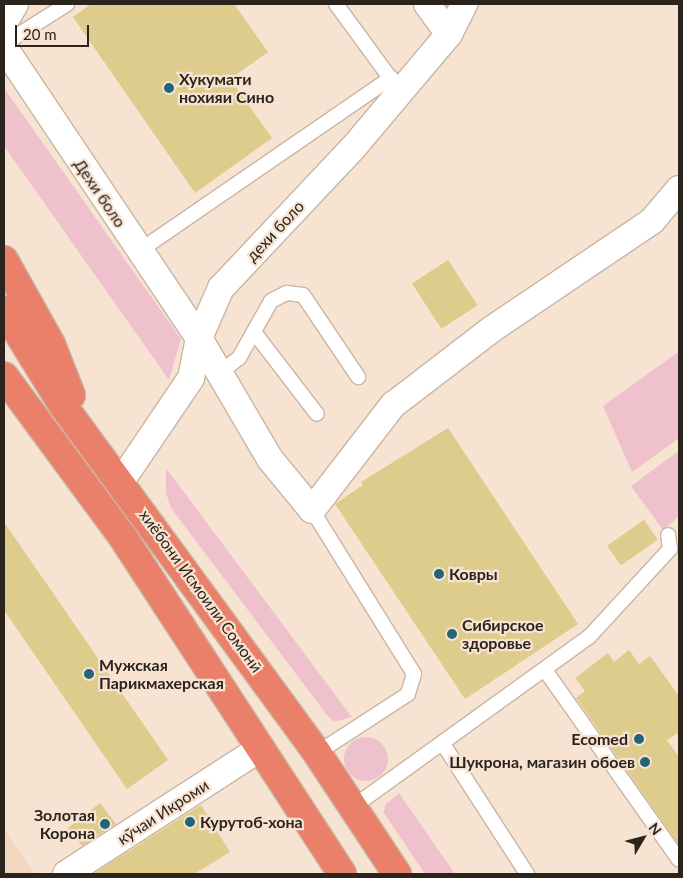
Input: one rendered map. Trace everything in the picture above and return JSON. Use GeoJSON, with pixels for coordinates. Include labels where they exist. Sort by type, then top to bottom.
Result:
{"type":"FeatureCollection","features":[{"type":"Feature","properties":{"kind":"highway"},"geometry":{"type":"LineString","coordinates":[[4,260],[51,344],[86,434]]}},
{"type":"Feature","properties":{"kind":"highway","name":"хиёбони Исмоили Сомонӣ"},"geometry":{"type":"LineString","coordinates":[[4,310],[86,434],[122,480],[317,753],[397,874]]}},
{"type":"Feature","properties":{"kind":"highway","name":"хиёбони Исмоили Сомонӣ"},"geometry":{"type":"LineString","coordinates":[[4,376],[122,536],[342,874]]}},
{"type":"Feature","properties":{"kind":"street"},"geometry":{"type":"LineString","coordinates":[[4,23],[16,4]]}},
{"type":"Feature","properties":{"kind":"street"},"geometry":{"type":"LineString","coordinates":[[427,4],[449,34]]}},
{"type":"Feature","properties":{"kind":"street","name":"дехи боло"},"geometry":{"type":"LineString","coordinates":[[122,480],[192,378],[199,338],[221,288],[396,85],[449,34],[464,4]]}},
{"type":"Feature","properties":{"kind":"street","name":"Дехи боло"},"geometry":{"type":"LineString","coordinates":[[4,46],[199,338],[217,375],[270,459],[312,510]]}},
{"type":"Feature","properties":{"kind":"street"},"geometry":{"type":"LineString","coordinates":[[312,510],[393,405],[492,329],[652,221],[679,189]]}},
{"type":"Feature","properties":{"kind":"street","name":"кӯчаи Икроми"},"geometry":{"type":"LineString","coordinates":[[66,874],[259,749]]}},
{"type":"Feature","properties":{"kind":"lane"},"geometry":{"type":"LineString","coordinates":[[4,46],[66,4]]}},
{"type":"Feature","properties":{"kind":"lane"},"geometry":{"type":"LineString","coordinates":[[140,251],[396,85],[336,4]]}},
{"type":"Feature","properties":{"kind":"lane"},"geometry":{"type":"LineString","coordinates":[[217,375],[239,358],[271,301],[287,293],[303,295],[358,376]]}},
{"type":"Feature","properties":{"kind":"lane"},"geometry":{"type":"LineString","coordinates":[[254,332],[317,414]]}},
{"type":"Feature","properties":{"kind":"lane"},"geometry":{"type":"LineString","coordinates":[[312,510],[414,674],[408,694],[317,753]]}},
{"type":"Feature","properties":{"kind":"lane"},"geometry":{"type":"LineString","coordinates":[[352,807],[443,744],[588,637],[670,549],[668,535]]}},
{"type":"Feature","properties":{"kind":"lane"},"geometry":{"type":"LineString","coordinates":[[545,670],[679,860]]}},
{"type":"Feature","properties":{"kind":"lane"},"geometry":{"type":"LineString","coordinates":[[443,744],[527,874]]}},
{"type":"Feature","properties":{"kind":"shaded area"},"geometry":{"type":"Polygon","coordinates":[[[4,88],[181,339],[169,380],[4,146],[4,88]]]}},
{"type":"Feature","properties":{"kind":"shaded area"},"geometry":{"type":"Polygon","coordinates":[[[678,352],[679,438],[632,472],[603,406],[678,352]]]}},
{"type":"Feature","properties":{"kind":"shaded area"},"geometry":{"type":"Polygon","coordinates":[[[679,451],[679,516],[663,530],[631,486],[679,451]]]}},
{"type":"Feature","properties":{"kind":"shaded area"},"geometry":{"type":"Polygon","coordinates":[[[166,468],[352,717],[334,722],[327,715],[171,508],[166,493],[166,468]]]}},
{"type":"Feature","properties":{"kind":"shaded area"},"geometry":{"type":"Polygon","coordinates":[[[366,737],[378,741],[384,747],[388,759],[384,771],[378,777],[366,781],[354,777],[348,771],[344,759],[348,747],[354,741],[366,737]]]}},
{"type":"Feature","properties":{"kind":"shaded area"},"geometry":{"type":"Polygon","coordinates":[[[399,793],[455,874],[425,874],[384,813],[385,805],[399,793]]]}},
{"type":"Feature","properties":{"kind":"shaded area"},"geometry":{"type":"Polygon","coordinates":[[[4,829],[35,874],[4,874],[4,829]]]}},
{"type":"Feature","properties":{"kind":"building","name":"Хукумати нохияи Сино"},"geometry":{"type":"Polygon","coordinates":[[[91,4],[234,4],[268,52],[230,79],[272,138],[195,193],[73,17],[91,4]]]}},
{"type":"Feature","properties":{"kind":"building"},"geometry":{"type":"Polygon","coordinates":[[[448,260],[477,305],[441,329],[412,283],[448,260]]]}},
{"type":"Feature","properties":{"kind":"building"},"geometry":{"type":"Polygon","coordinates":[[[448,428],[578,624],[465,699],[335,504],[363,485],[361,482],[448,428]]]}},
{"type":"Feature","properties":{"kind":"building"},"geometry":{"type":"Polygon","coordinates":[[[644,520],[658,540],[621,565],[607,546],[644,520]]]}},
{"type":"Feature","properties":{"kind":"building"},"geometry":{"type":"Polygon","coordinates":[[[4,522],[168,760],[127,789],[4,610],[4,522]]]}},
{"type":"Feature","properties":{"kind":"building"},"geometry":{"type":"Polygon","coordinates":[[[629,650],[639,664],[650,656],[679,696],[679,732],[667,740],[679,757],[679,845],[576,698],[585,691],[575,678],[608,653],[614,662],[629,650]]]}},
{"type":"Feature","properties":{"kind":"building"},"geometry":{"type":"Polygon","coordinates":[[[100,803],[116,824],[82,846],[68,828],[100,803]]]}},
{"type":"Feature","properties":{"kind":"building"},"geometry":{"type":"Polygon","coordinates":[[[201,805],[230,852],[194,874],[93,874],[201,805]]]}},
{"type":"Feature","properties":{"kind":"place","name":"Хукумати нохияи Сино"},"geometry":{"type":"Point","coordinates":[169,88]}},
{"type":"Feature","properties":{"kind":"place","name":"Ковры"},"geometry":{"type":"Point","coordinates":[439,574]}},
{"type":"Feature","properties":{"kind":"place","name":"Сибирское здоровье"},"geometry":{"type":"Point","coordinates":[452,634]}},
{"type":"Feature","properties":{"kind":"place","name":"Мужская Парикмахерская"},"geometry":{"type":"Point","coordinates":[89,674]}},
{"type":"Feature","properties":{"kind":"place","name":"Ecomed"},"geometry":{"type":"Point","coordinates":[639,739]}},
{"type":"Feature","properties":{"kind":"place","name":"Шукрона, магазин обоев"},"geometry":{"type":"Point","coordinates":[645,762]}},
{"type":"Feature","properties":{"kind":"place","name":"Курутоб-хона"},"geometry":{"type":"Point","coordinates":[190,822]}},
{"type":"Feature","properties":{"kind":"place","name":"Золотая Корона"},"geometry":{"type":"Point","coordinates":[105,824]}}]}
